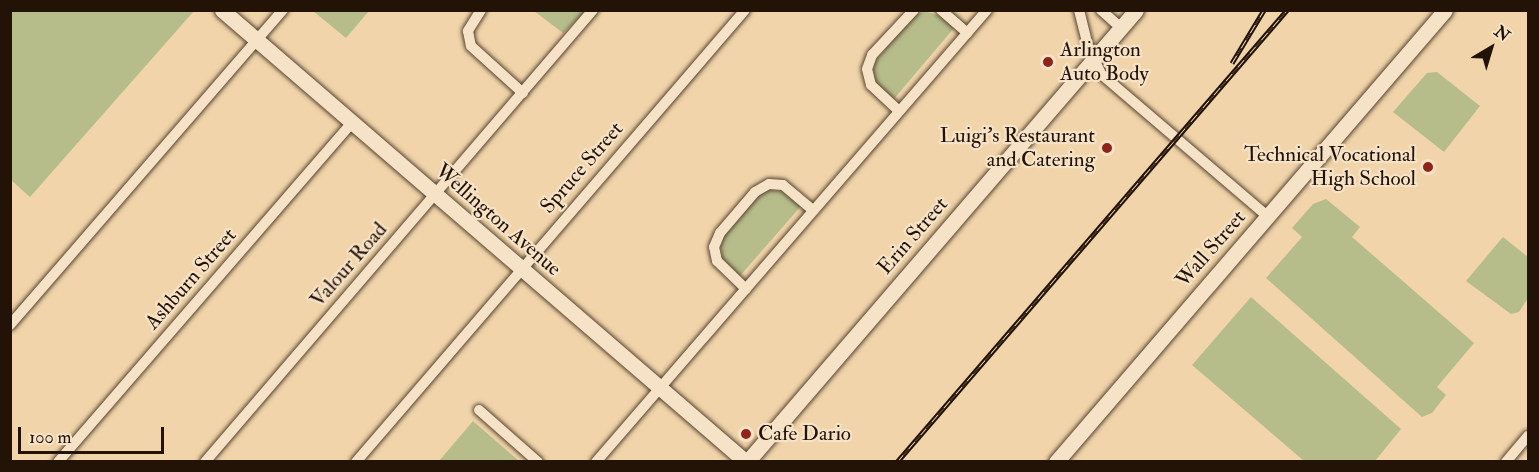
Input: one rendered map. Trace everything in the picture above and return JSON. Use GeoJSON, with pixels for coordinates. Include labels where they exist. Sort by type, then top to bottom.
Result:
{"type":"FeatureCollection","features":[{"type":"Feature","properties":{"kind":"main road","name":"Wellington Avenue"},"geometry":{"type":"LineString","coordinates":[[222,10],[746,462]]}},
{"type":"Feature","properties":{"kind":"main road","name":"Erin Street"},"geometry":{"type":"LineString","coordinates":[[746,462],[1136,10]]}},
{"type":"Feature","properties":{"kind":"main road","name":"Wall Street"},"geometry":{"type":"LineString","coordinates":[[1056,462],[1445,10]]}},
{"type":"Feature","properties":{"kind":"street"},"geometry":{"type":"LineString","coordinates":[[10,325],[283,10]]}},
{"type":"Feature","properties":{"kind":"street"},"geometry":{"type":"LineString","coordinates":[[482,10],[468,30],[471,46],[523,93]]}},
{"type":"Feature","properties":{"kind":"street","name":"Valour Road"},"geometry":{"type":"LineString","coordinates":[[205,462],[593,10]]}},
{"type":"Feature","properties":{"kind":"street","name":"Spruce Street"},"geometry":{"type":"LineString","coordinates":[[356,462],[745,10]]}},
{"type":"Feature","properties":{"kind":"street"},"geometry":{"type":"LineString","coordinates":[[899,111],[871,86],[867,69],[872,55],[914,10]]}},
{"type":"Feature","properties":{"kind":"street"},"geometry":{"type":"LineString","coordinates":[[941,10],[967,33]]}},
{"type":"Feature","properties":{"kind":"street"},"geometry":{"type":"LineString","coordinates":[[596,462],[987,10]]}},
{"type":"Feature","properties":{"kind":"street"},"geometry":{"type":"LineString","coordinates":[[1079,10],[1093,60],[1101,74],[1267,216]]}},
{"type":"Feature","properties":{"kind":"street"},"geometry":{"type":"LineString","coordinates":[[1101,10],[1121,28]]}},
{"type":"Feature","properties":{"kind":"street","name":"Ashburn Street"},"geometry":{"type":"LineString","coordinates":[[58,462],[353,122]]}},
{"type":"Feature","properties":{"kind":"street"},"geometry":{"type":"LineString","coordinates":[[746,289],[717,261],[714,247],[720,232],[755,192],[769,184],[787,188],[813,210]]}},
{"type":"Feature","properties":{"kind":"street"},"geometry":{"type":"LineString","coordinates":[[479,410],[538,462]]}},
{"type":"Feature","properties":{"kind":"street"},"geometry":{"type":"LineString","coordinates":[[1506,462],[1528,436]]}},
{"type":"Feature","properties":{"kind":"green space"},"geometry":{"type":"Polygon","coordinates":[[[10,11],[194,11],[30,197],[11,180],[10,11]]]}},
{"type":"Feature","properties":{"kind":"green space"},"geometry":{"type":"Polygon","coordinates":[[[313,11],[369,11],[346,38],[313,11]]]}},
{"type":"Feature","properties":{"kind":"green space"},"geometry":{"type":"Polygon","coordinates":[[[534,11],[586,11],[563,33],[534,11]]]}},
{"type":"Feature","properties":{"kind":"green space"},"geometry":{"type":"Polygon","coordinates":[[[925,11],[939,16],[954,28],[893,100],[874,80],[874,63],[912,17],[925,11]]]}},
{"type":"Feature","properties":{"kind":"green space"},"geometry":{"type":"Polygon","coordinates":[[[1437,72],[1480,106],[1444,152],[1393,112],[1427,73],[1437,72]]]}},
{"type":"Feature","properties":{"kind":"green space"},"geometry":{"type":"Polygon","coordinates":[[[769,190],[783,192],[801,206],[739,277],[722,261],[721,238],[759,194],[769,190]]]}},
{"type":"Feature","properties":{"kind":"green space"},"geometry":{"type":"Polygon","coordinates":[[[1326,199],[1360,227],[1352,237],[1474,343],[1437,387],[1446,395],[1432,413],[1422,417],[1266,278],[1302,237],[1292,228],[1313,204],[1326,199]]]}},
{"type":"Feature","properties":{"kind":"green space"},"geometry":{"type":"Polygon","coordinates":[[[1503,237],[1528,257],[1528,298],[1519,312],[1511,314],[1466,281],[1503,237]]]}},
{"type":"Feature","properties":{"kind":"green space"},"geometry":{"type":"Polygon","coordinates":[[[1251,297],[1401,429],[1375,461],[1304,461],[1192,365],[1251,297]]]}},
{"type":"Feature","properties":{"kind":"green space"},"geometry":{"type":"Polygon","coordinates":[[[473,421],[519,461],[439,461],[473,421]]]}},
{"type":"Feature","properties":{"kind":"railway"},"geometry":{"type":"LineString","coordinates":[[1232,63],[1264,10]]}},
{"type":"Feature","properties":{"kind":"railway"},"geometry":{"type":"LineString","coordinates":[[897,462],[1287,10]]}},
{"type":"Feature","properties":{"kind":"place","name":"Arlington Auto Body"},"geometry":{"type":"Point","coordinates":[1048,62]}},
{"type":"Feature","properties":{"kind":"place","name":"Luigi's Restaurant and Catering"},"geometry":{"type":"Point","coordinates":[1107,148]}},
{"type":"Feature","properties":{"kind":"place","name":"Technical Vocational High School"},"geometry":{"type":"Point","coordinates":[1428,167]}},
{"type":"Feature","properties":{"kind":"place","name":"Cafe Dario"},"geometry":{"type":"Point","coordinates":[746,434]}}]}
